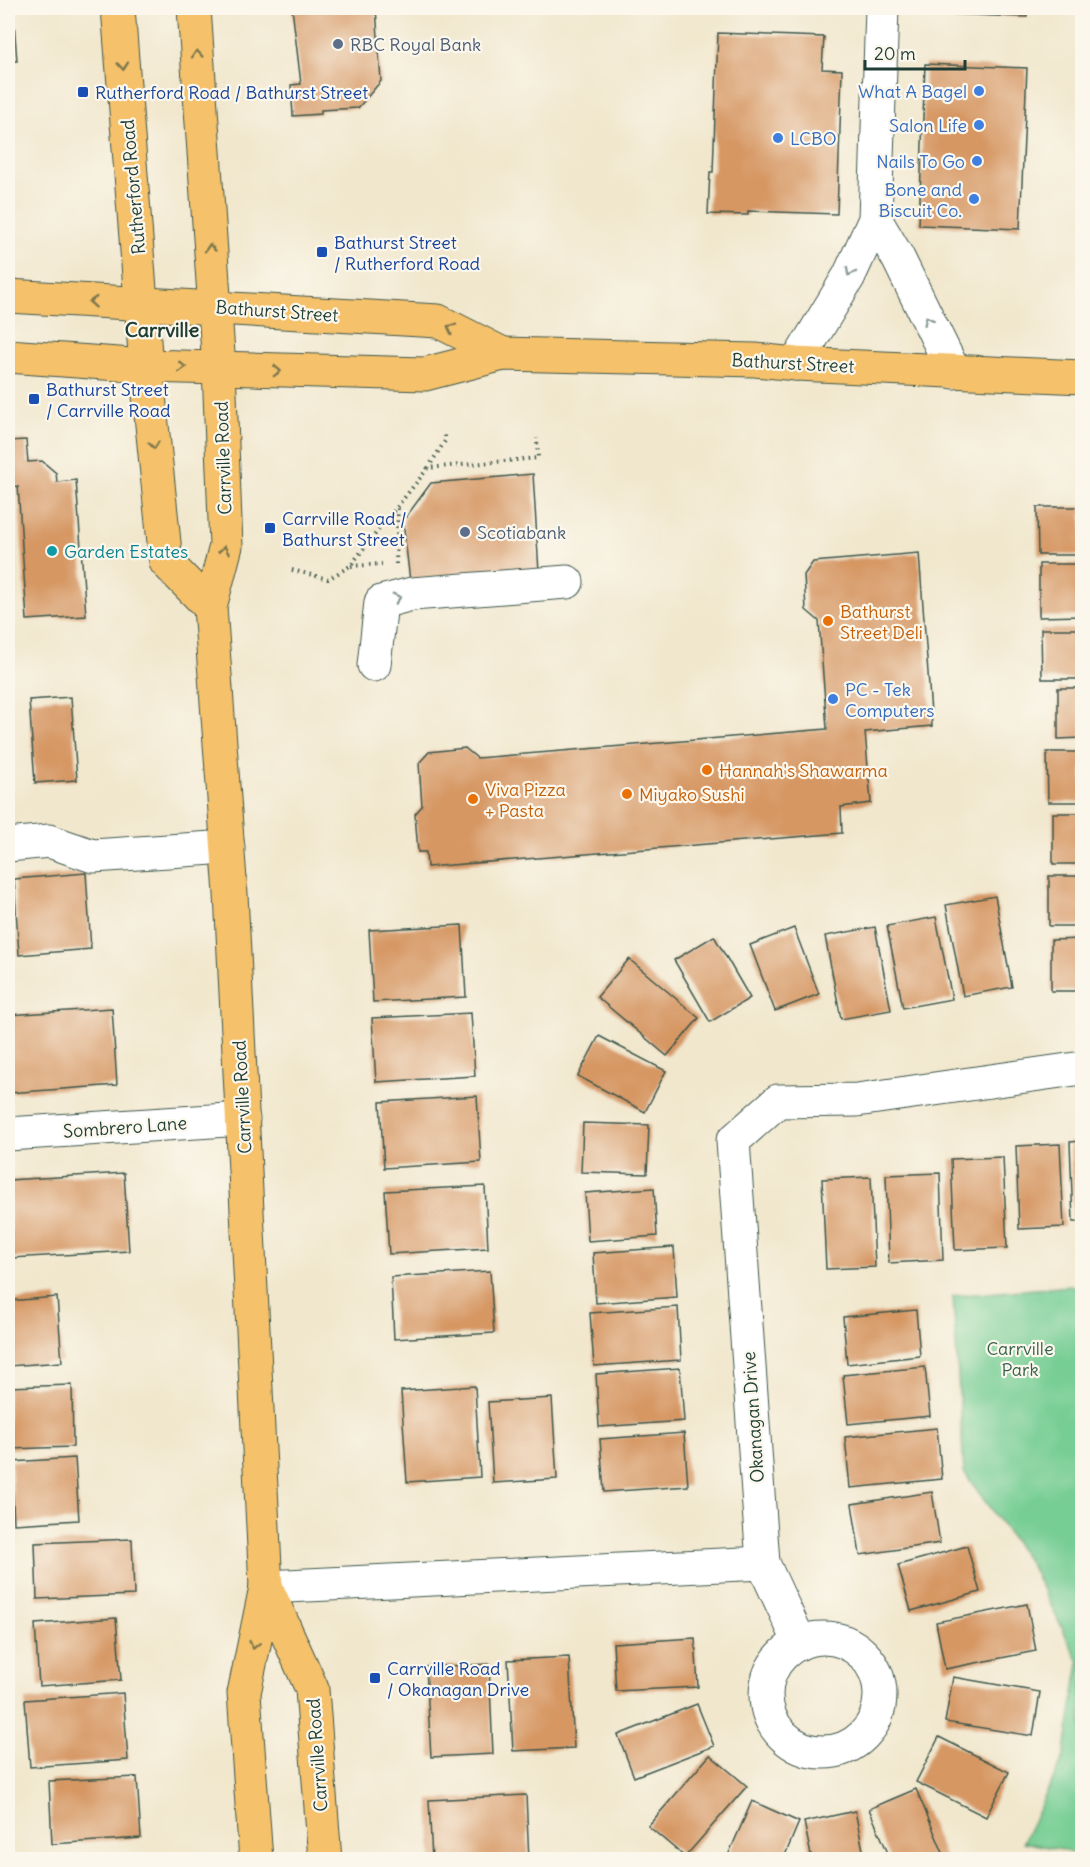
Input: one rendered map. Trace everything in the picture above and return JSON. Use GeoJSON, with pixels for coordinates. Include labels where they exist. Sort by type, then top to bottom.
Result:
{"type":"FeatureCollection","features":[{"type":"Feature","properties":{"kind":"main road","name":"Rutherford Road"},"geometry":{"type":"LineString","coordinates":[[118,8],[146,366]]}},
{"type":"Feature","properties":{"kind":"main road"},"geometry":{"type":"LineString","coordinates":[[194,8],[214,306]]}},
{"type":"Feature","properties":{"kind":"main road","name":"Bathurst Street"},"geometry":{"type":"LineString","coordinates":[[8,297],[143,305],[214,306],[438,321],[503,354]]}},
{"type":"Feature","properties":{"kind":"main road","name":"Carrville Road"},"geometry":{"type":"LineString","coordinates":[[214,306],[219,368],[226,546],[210,607],[228,847],[266,1587],[244,1693],[256,1860]]}},
{"type":"Feature","properties":{"kind":"main road","name":"Bathurst Street"},"geometry":{"type":"LineString","coordinates":[[8,356],[146,366],[425,374],[503,354],[755,360],[796,364],[1083,377]]}},
{"type":"Feature","properties":{"kind":"main road"},"geometry":{"type":"LineString","coordinates":[[146,366],[166,562],[210,607]]}},
{"type":"Feature","properties":{"kind":"main road","name":"Carrville Road"},"geometry":{"type":"LineString","coordinates":[[266,1587],[312,1689],[325,1860]]}},
{"type":"Feature","properties":{"kind":"street"},"geometry":{"type":"LineString","coordinates":[[796,364],[849,276],[875,219],[882,8]]}},
{"type":"Feature","properties":{"kind":"street"},"geometry":{"type":"LineString","coordinates":[[875,219],[898,258],[954,372]]}},
{"type":"Feature","properties":{"kind":"street"},"geometry":{"type":"LineString","coordinates":[[374,665],[381,602],[412,594],[567,582]]}},
{"type":"Feature","properties":{"kind":"street"},"geometry":{"type":"LineString","coordinates":[[8,844],[49,841],[93,856],[228,847]]}},
{"type":"Feature","properties":{"kind":"street","name":"Okanagan Drive"},"geometry":{"type":"LineString","coordinates":[[763,1563],[733,1141],[778,1101],[857,1100],[1083,1068]]}},
{"type":"Feature","properties":{"kind":"street","name":"Sombrero Lane"},"geometry":{"type":"LineString","coordinates":[[8,1134],[243,1119]]}},
{"type":"Feature","properties":{"kind":"street"},"geometry":{"type":"LineString","coordinates":[[266,1587],[763,1563],[800,1643]]}},
{"type":"Feature","properties":{"kind":"path"},"geometry":{"type":"LineString","coordinates":[[292,570],[328,579],[350,566],[428,468],[445,441],[445,432]]}},
{"type":"Feature","properties":{"kind":"path"},"geometry":{"type":"LineString","coordinates":[[428,468],[538,458],[537,438]]}},
{"type":"Feature","properties":{"kind":"path"},"geometry":{"type":"LineString","coordinates":[[350,566],[396,564],[399,505]]}},
{"type":"Feature","properties":{"kind":"green space","name":"Carrville Park"},"geometry":{"type":"Polygon","coordinates":[[[1082,1285],[1082,1854],[1023,1842],[1064,1757],[1079,1662],[1029,1562],[964,1472],[953,1296],[1082,1285]]]}},
{"type":"Feature","properties":{"kind":"building"},"geometry":{"type":"Polygon","coordinates":[[[8,8],[13,8],[17,61],[8,61],[8,8]]]}},
{"type":"Feature","properties":{"kind":"building","name":"RBC Royal Bank"},"geometry":{"type":"Polygon","coordinates":[[[292,8],[376,8],[381,81],[358,108],[321,110],[321,114],[293,116],[291,85],[301,84],[292,8]]]}},
{"type":"Feature","properties":{"kind":"building"},"geometry":{"type":"Polygon","coordinates":[[[735,8],[824,8],[824,12],[735,8]]]}},
{"type":"Feature","properties":{"kind":"building"},"geometry":{"type":"Polygon","coordinates":[[[945,8],[1027,8],[1027,17],[945,14],[945,8]]]}},
{"type":"Feature","properties":{"kind":"building"},"geometry":{"type":"Polygon","coordinates":[[[718,33],[824,37],[822,69],[842,70],[837,214],[748,211],[748,215],[708,214],[710,172],[713,172],[718,33]]]}},
{"type":"Feature","properties":{"kind":"building"},"geometry":{"type":"Polygon","coordinates":[[[925,64],[1027,68],[1020,229],[919,225],[925,64]]]}},
{"type":"Feature","properties":{"kind":"building","name":"Garden Estates"},"geometry":{"type":"Polygon","coordinates":[[[26,440],[28,462],[42,461],[56,473],[57,482],[76,480],[86,616],[27,620],[18,486],[8,487],[8,441],[26,440]]]}},
{"type":"Feature","properties":{"kind":"building"},"geometry":{"type":"Polygon","coordinates":[[[533,474],[539,572],[410,581],[403,521],[431,483],[533,474]]]}},
{"type":"Feature","properties":{"kind":"building"},"geometry":{"type":"Polygon","coordinates":[[[1037,507],[1082,507],[1082,555],[1038,555],[1037,507]]]}},
{"type":"Feature","properties":{"kind":"building"},"geometry":{"type":"Polygon","coordinates":[[[919,553],[932,726],[865,732],[871,803],[841,807],[842,833],[427,867],[426,852],[418,852],[415,814],[422,806],[419,763],[429,752],[465,748],[477,758],[827,729],[819,621],[806,610],[804,575],[813,562],[919,553]]]}},
{"type":"Feature","properties":{"kind":"building"},"geometry":{"type":"Polygon","coordinates":[[[1039,564],[1082,564],[1082,616],[1039,617],[1039,564]]]}},
{"type":"Feature","properties":{"kind":"building"},"geometry":{"type":"Polygon","coordinates":[[[1041,629],[1082,629],[1082,679],[1042,679],[1041,629]]]}},
{"type":"Feature","properties":{"kind":"building"},"geometry":{"type":"Polygon","coordinates":[[[1058,688],[1082,688],[1082,738],[1058,739],[1058,688]]]}},
{"type":"Feature","properties":{"kind":"building"},"geometry":{"type":"Polygon","coordinates":[[[71,697],[77,780],[35,783],[29,700],[71,697]]]}},
{"type":"Feature","properties":{"kind":"building"},"geometry":{"type":"Polygon","coordinates":[[[1047,752],[1082,752],[1082,802],[1048,802],[1047,752]]]}},
{"type":"Feature","properties":{"kind":"building"},"geometry":{"type":"Polygon","coordinates":[[[1053,813],[1082,813],[1082,864],[1053,864],[1053,813]]]}},
{"type":"Feature","properties":{"kind":"building"},"geometry":{"type":"Polygon","coordinates":[[[86,873],[91,949],[19,955],[14,879],[86,873]]]}},
{"type":"Feature","properties":{"kind":"building"},"geometry":{"type":"Polygon","coordinates":[[[1049,876],[1082,876],[1082,926],[1049,926],[1049,876]]]}},
{"type":"Feature","properties":{"kind":"building"},"geometry":{"type":"Polygon","coordinates":[[[995,896],[1012,987],[963,996],[946,905],[995,896]]]}},
{"type":"Feature","properties":{"kind":"building"},"geometry":{"type":"Polygon","coordinates":[[[936,917],[952,999],[903,1008],[887,926],[936,917]]]}},
{"type":"Feature","properties":{"kind":"building"},"geometry":{"type":"Polygon","coordinates":[[[462,925],[466,997],[373,1002],[369,930],[462,925]]]}},
{"type":"Feature","properties":{"kind":"building"},"geometry":{"type":"Polygon","coordinates":[[[875,927],[891,1010],[841,1019],[825,936],[875,927]]]}},
{"type":"Feature","properties":{"kind":"building"},"geometry":{"type":"Polygon","coordinates":[[[794,928],[819,994],[775,1011],[750,945],[794,928]]]}},
{"type":"Feature","properties":{"kind":"building"},"geometry":{"type":"Polygon","coordinates":[[[714,936],[750,998],[710,1022],[674,960],[714,936]]]}},
{"type":"Feature","properties":{"kind":"building"},"geometry":{"type":"Polygon","coordinates":[[[1082,939],[1082,991],[1051,991],[1051,940],[1082,939]]]}},
{"type":"Feature","properties":{"kind":"building"},"geometry":{"type":"Polygon","coordinates":[[[629,959],[699,1018],[667,1056],[597,997],[629,959]]]}},
{"type":"Feature","properties":{"kind":"building"},"geometry":{"type":"Polygon","coordinates":[[[112,1008],[117,1085],[8,1093],[8,1015],[112,1008]]]}},
{"type":"Feature","properties":{"kind":"building"},"geometry":{"type":"Polygon","coordinates":[[[471,1013],[475,1076],[376,1082],[372,1018],[471,1013]]]}},
{"type":"Feature","properties":{"kind":"building"},"geometry":{"type":"Polygon","coordinates":[[[599,1036],[666,1071],[645,1112],[578,1076],[599,1036]]]}},
{"type":"Feature","properties":{"kind":"building"},"geometry":{"type":"Polygon","coordinates":[[[477,1096],[481,1162],[384,1168],[380,1102],[477,1096]]]}},
{"type":"Feature","properties":{"kind":"building"},"geometry":{"type":"Polygon","coordinates":[[[583,1123],[649,1125],[647,1174],[581,1172],[583,1123]]]}},
{"type":"Feature","properties":{"kind":"building"},"geometry":{"type":"Polygon","coordinates":[[[1082,1141],[1082,1222],[1073,1222],[1070,1142],[1082,1141]]]}},
{"type":"Feature","properties":{"kind":"building"},"geometry":{"type":"Polygon","coordinates":[[[1060,1144],[1064,1227],[1019,1229],[1016,1146],[1060,1144]]]}},
{"type":"Feature","properties":{"kind":"building"},"geometry":{"type":"Polygon","coordinates":[[[1003,1157],[1007,1248],[955,1250],[951,1159],[1003,1157]]]}},
{"type":"Feature","properties":{"kind":"building"},"geometry":{"type":"Polygon","coordinates":[[[124,1173],[129,1251],[12,1258],[8,1180],[124,1173]]]}},
{"type":"Feature","properties":{"kind":"building"},"geometry":{"type":"Polygon","coordinates":[[[940,1173],[943,1260],[889,1263],[886,1175],[940,1173]]]}},
{"type":"Feature","properties":{"kind":"building"},"geometry":{"type":"Polygon","coordinates":[[[871,1177],[875,1267],[826,1269],[822,1179],[871,1177]]]}},
{"type":"Feature","properties":{"kind":"building"},"geometry":{"type":"Polygon","coordinates":[[[485,1186],[488,1248],[389,1254],[385,1191],[485,1186]]]}},
{"type":"Feature","properties":{"kind":"building"},"geometry":{"type":"Polygon","coordinates":[[[654,1188],[657,1236],[588,1241],[585,1193],[654,1188]]]}},
{"type":"Feature","properties":{"kind":"building"},"geometry":{"type":"Polygon","coordinates":[[[674,1247],[677,1297],[596,1303],[593,1253],[674,1247]]]}},
{"type":"Feature","properties":{"kind":"building"},"geometry":{"type":"Polygon","coordinates":[[[490,1271],[494,1333],[394,1339],[391,1277],[490,1271]]]}},
{"type":"Feature","properties":{"kind":"building"},"geometry":{"type":"Polygon","coordinates":[[[57,1297],[62,1362],[8,1366],[8,1301],[57,1297]]]}},
{"type":"Feature","properties":{"kind":"building"},"geometry":{"type":"Polygon","coordinates":[[[678,1307],[681,1360],[594,1366],[590,1313],[678,1307]]]}},
{"type":"Feature","properties":{"kind":"building"},"geometry":{"type":"Polygon","coordinates":[[[916,1310],[920,1356],[847,1364],[843,1317],[916,1310]]]}},
{"type":"Feature","properties":{"kind":"building"},"geometry":{"type":"Polygon","coordinates":[[[925,1367],[930,1416],[848,1424],[843,1375],[925,1367]]]}},
{"type":"Feature","properties":{"kind":"building"},"geometry":{"type":"Polygon","coordinates":[[[680,1368],[684,1421],[599,1427],[596,1374],[680,1368]]]}},
{"type":"Feature","properties":{"kind":"building"},"geometry":{"type":"Polygon","coordinates":[[[72,1385],[73,1447],[8,1449],[8,1387],[72,1385]]]}},
{"type":"Feature","properties":{"kind":"building"},"geometry":{"type":"Polygon","coordinates":[[[475,1386],[480,1477],[407,1482],[401,1391],[475,1386]]]}},
{"type":"Feature","properties":{"kind":"building"},"geometry":{"type":"Polygon","coordinates":[[[552,1398],[557,1479],[493,1483],[488,1402],[552,1398]]]}},
{"type":"Feature","properties":{"kind":"building"},"geometry":{"type":"Polygon","coordinates":[[[937,1428],[942,1479],[850,1488],[845,1437],[937,1428]]]}},
{"type":"Feature","properties":{"kind":"building"},"geometry":{"type":"Polygon","coordinates":[[[684,1433],[688,1486],[604,1492],[600,1439],[684,1433]]]}},
{"type":"Feature","properties":{"kind":"building"},"geometry":{"type":"Polygon","coordinates":[[[75,1458],[79,1520],[14,1524],[11,1462],[75,1458]]]}},
{"type":"Feature","properties":{"kind":"building"},"geometry":{"type":"Polygon","coordinates":[[[932,1492],[940,1543],[860,1555],[852,1504],[932,1492]]]}},
{"type":"Feature","properties":{"kind":"building"},"geometry":{"type":"Polygon","coordinates":[[[132,1539],[134,1595],[37,1599],[35,1543],[132,1539]]]}},
{"type":"Feature","properties":{"kind":"building"},"geometry":{"type":"Polygon","coordinates":[[[967,1546],[980,1592],[911,1611],[898,1565],[967,1546]]]}},
{"type":"Feature","properties":{"kind":"building"},"geometry":{"type":"Polygon","coordinates":[[[1027,1604],[1036,1651],[945,1669],[936,1622],[1027,1604]]]}},
{"type":"Feature","properties":{"kind":"building"},"geometry":{"type":"Polygon","coordinates":[[[116,1618],[121,1680],[39,1686],[35,1624],[116,1618]]]}},
{"type":"Feature","properties":{"kind":"building"},"geometry":{"type":"Polygon","coordinates":[[[695,1638],[698,1687],[616,1691],[613,1643],[695,1638]]]}},
{"type":"Feature","properties":{"kind":"building"},"geometry":{"type":"Polygon","coordinates":[[[569,1657],[574,1748],[513,1751],[508,1660],[569,1657]]]}},
{"type":"Feature","properties":{"kind":"building"},"geometry":{"type":"Polygon","coordinates":[[[489,1664],[493,1754],[431,1757],[426,1667],[489,1664]]]}},
{"type":"Feature","properties":{"kind":"building"},"geometry":{"type":"Polygon","coordinates":[[[953,1677],[1040,1692],[1033,1736],[945,1722],[953,1677]]]}},
{"type":"Feature","properties":{"kind":"building"},"geometry":{"type":"Polygon","coordinates":[[[123,1693],[128,1760],[30,1767],[25,1700],[123,1693]]]}},
{"type":"Feature","properties":{"kind":"building"},"geometry":{"type":"Polygon","coordinates":[[[697,1704],[714,1746],[634,1777],[618,1735],[697,1704]]]}},
{"type":"Feature","properties":{"kind":"building"},"geometry":{"type":"Polygon","coordinates":[[[939,1737],[1009,1772],[986,1817],[916,1782],[939,1737]]]}},
{"type":"Feature","properties":{"kind":"building"},"geometry":{"type":"Polygon","coordinates":[[[710,1755],[747,1786],[685,1857],[648,1826],[710,1755]]]}},
{"type":"Feature","properties":{"kind":"building"},"geometry":{"type":"Polygon","coordinates":[[[137,1777],[141,1838],[52,1844],[49,1781],[137,1777]]]}},
{"type":"Feature","properties":{"kind":"building"},"geometry":{"type":"Polygon","coordinates":[[[916,1789],[946,1860],[891,1860],[869,1809],[916,1789]]]}},
{"type":"Feature","properties":{"kind":"building"},"geometry":{"type":"Polygon","coordinates":[[[526,1795],[529,1860],[432,1860],[429,1800],[526,1795]]]}},
{"type":"Feature","properties":{"kind":"building"},"geometry":{"type":"Polygon","coordinates":[[[752,1801],[799,1822],[783,1860],[726,1860],[752,1801]]]}},
{"type":"Feature","properties":{"kind":"building"},"geometry":{"type":"Polygon","coordinates":[[[855,1811],[865,1860],[812,1860],[804,1822],[855,1811]]]}},
{"type":"Feature","properties":{"kind":"place","name":"RBC Royal Bank"},"geometry":{"type":"Point","coordinates":[338,44]}},
{"type":"Feature","properties":{"kind":"place","name":"What A Bagel"},"geometry":{"type":"Point","coordinates":[979,91]}},
{"type":"Feature","properties":{"kind":"place","name":"Rutherford Road / Bathurst Street"},"geometry":{"type":"Point","coordinates":[83,92]}},
{"type":"Feature","properties":{"kind":"place","name":"Salon Life"},"geometry":{"type":"Point","coordinates":[979,125]}},
{"type":"Feature","properties":{"kind":"place","name":"LCBO"},"geometry":{"type":"Point","coordinates":[778,138]}},
{"type":"Feature","properties":{"kind":"place","name":"Nails To Go"},"geometry":{"type":"Point","coordinates":[977,161]}},
{"type":"Feature","properties":{"kind":"place","name":"Bone and Biscuit Co."},"geometry":{"type":"Point","coordinates":[974,199]}},
{"type":"Feature","properties":{"kind":"place","name":"Bathurst Street / Rutherford Road"},"geometry":{"type":"Point","coordinates":[322,252]}},
{"type":"Feature","properties":{"kind":"place","name":"Bathurst Street / Carrville Road"},"geometry":{"type":"Point","coordinates":[34,399]}},
{"type":"Feature","properties":{"kind":"place","name":"Carrville Road / Bathurst Street"},"geometry":{"type":"Point","coordinates":[270,528]}},
{"type":"Feature","properties":{"kind":"place","name":"Scotiabank"},"geometry":{"type":"Point","coordinates":[465,532]}},
{"type":"Feature","properties":{"kind":"place","name":"Garden Estates"},"geometry":{"type":"Point","coordinates":[52,551]}},
{"type":"Feature","properties":{"kind":"place","name":"Bathurst Street Deli"},"geometry":{"type":"Point","coordinates":[828,621]}},
{"type":"Feature","properties":{"kind":"place","name":"PC - Tek Computers"},"geometry":{"type":"Point","coordinates":[833,699]}},
{"type":"Feature","properties":{"kind":"place","name":"Hannah's Shawarma"},"geometry":{"type":"Point","coordinates":[707,770]}},
{"type":"Feature","properties":{"kind":"place","name":"Miyako Sushi"},"geometry":{"type":"Point","coordinates":[627,794]}},
{"type":"Feature","properties":{"kind":"place","name":"Viva Pizza + Pasta"},"geometry":{"type":"Point","coordinates":[473,799]}},
{"type":"Feature","properties":{"kind":"place","name":"Carrville Road / Okanagan Drive"},"geometry":{"type":"Point","coordinates":[375,1678]}},
{"type":"Feature","properties":{"kind":"district","name":"Carrville"},"geometry":{"type":"Point","coordinates":[162,329]}}]}
